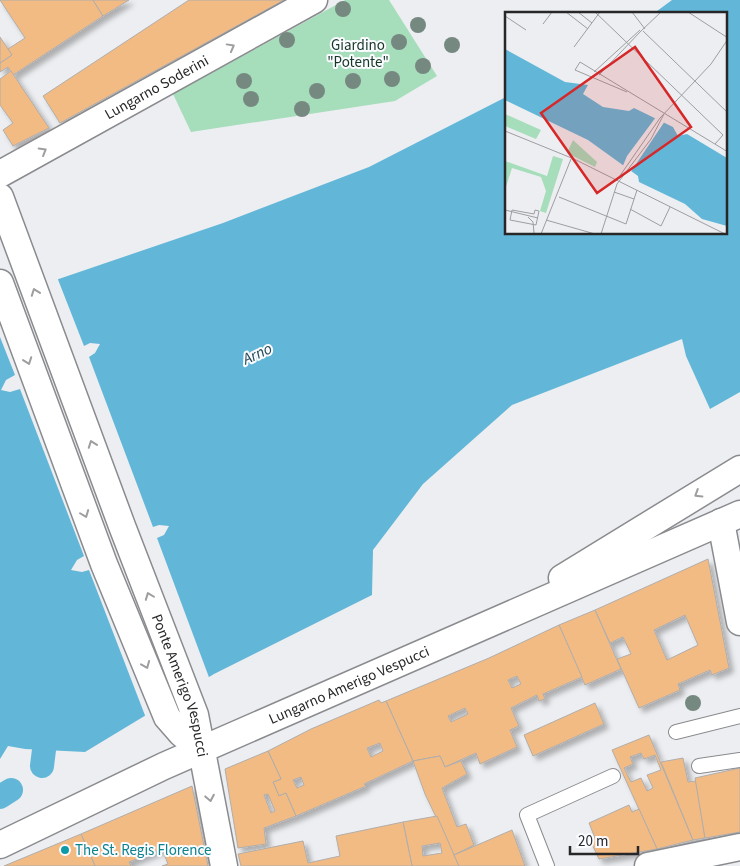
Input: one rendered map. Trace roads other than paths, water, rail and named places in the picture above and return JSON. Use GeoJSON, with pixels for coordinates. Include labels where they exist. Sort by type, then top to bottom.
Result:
{"type":"FeatureCollection","features":[{"type":"Feature","properties":{"kind":"street","name":"Lungarno Soderini"},"geometry":{"type":"LineString","coordinates":[[0,190],[314,0]]}},
{"type":"Feature","properties":{"kind":"street","name":"Ponte Amerigo Vespucci"},"geometry":{"type":"LineString","coordinates":[[0,190],[119,516],[192,707],[198,725],[200,750]]}},
{"type":"Feature","properties":{"kind":"street","name":"Ponte Amerigo Vespucci"},"geometry":{"type":"LineString","coordinates":[[0,283],[104,564],[167,717],[200,750]]}},
{"type":"Feature","properties":{"kind":"street","name":"Lungarno Amerigo Vespucci"},"geometry":{"type":"LineString","coordinates":[[496,621],[740,468]]}},
{"type":"Feature","properties":{"kind":"street","name":"Lungarno Amerigo Vespucci"},"geometry":{"type":"LineString","coordinates":[[0,845],[50,822],[104,810],[170,780],[200,750],[731,518]]}},
{"type":"Feature","properties":{"kind":"street"},"geometry":{"type":"LineString","coordinates":[[731,518],[740,622]]}},
{"type":"Feature","properties":{"kind":"street"},"geometry":{"type":"LineString","coordinates":[[200,750],[224,866]]}},
{"type":"Feature","properties":{"kind":"street"},"geometry":{"type":"LineString","coordinates":[[648,866],[740,847]]}},
{"type":"Feature","properties":{"kind":"lane"},"geometry":{"type":"LineString","coordinates":[[676,732],[740,716]]}},
{"type":"Feature","properties":{"kind":"lane"},"geometry":{"type":"LineString","coordinates":[[699,766],[740,760]]}},
{"type":"Feature","properties":{"kind":"lane"},"geometry":{"type":"LineString","coordinates":[[548,866],[527,815],[613,776]]}},
{"type":"Feature","properties":{"kind":"water","name":"Arno"},"geometry":{"type":"Polygon","coordinates":[[[672,0],[740,0],[740,392],[710,409],[686,356],[682,339],[512,405],[423,484],[373,550],[372,595],[214,674],[85,752],[25,749],[8,746],[0,759],[0,299],[223,223],[369,167],[505,98],[505,235],[728,235],[728,12],[656,12],[672,0]]]}},
{"type":"Feature","properties":{"kind":"waterway"},"geometry":{"type":"LineString","coordinates":[[42,766],[44,750]]}},
{"type":"Feature","properties":{"kind":"waterway"},"geometry":{"type":"LineString","coordinates":[[0,797],[11,790]]}},
{"type":"Feature","properties":{"kind":"place","name":"The St. Regis Florence"},"geometry":{"type":"Point","coordinates":[65,850]}},
{"type":"Feature","properties":{"kind":"park label","name":"Giardino \"Potente\""},"geometry":{"type":"Point","coordinates":[358,54]}}]}
